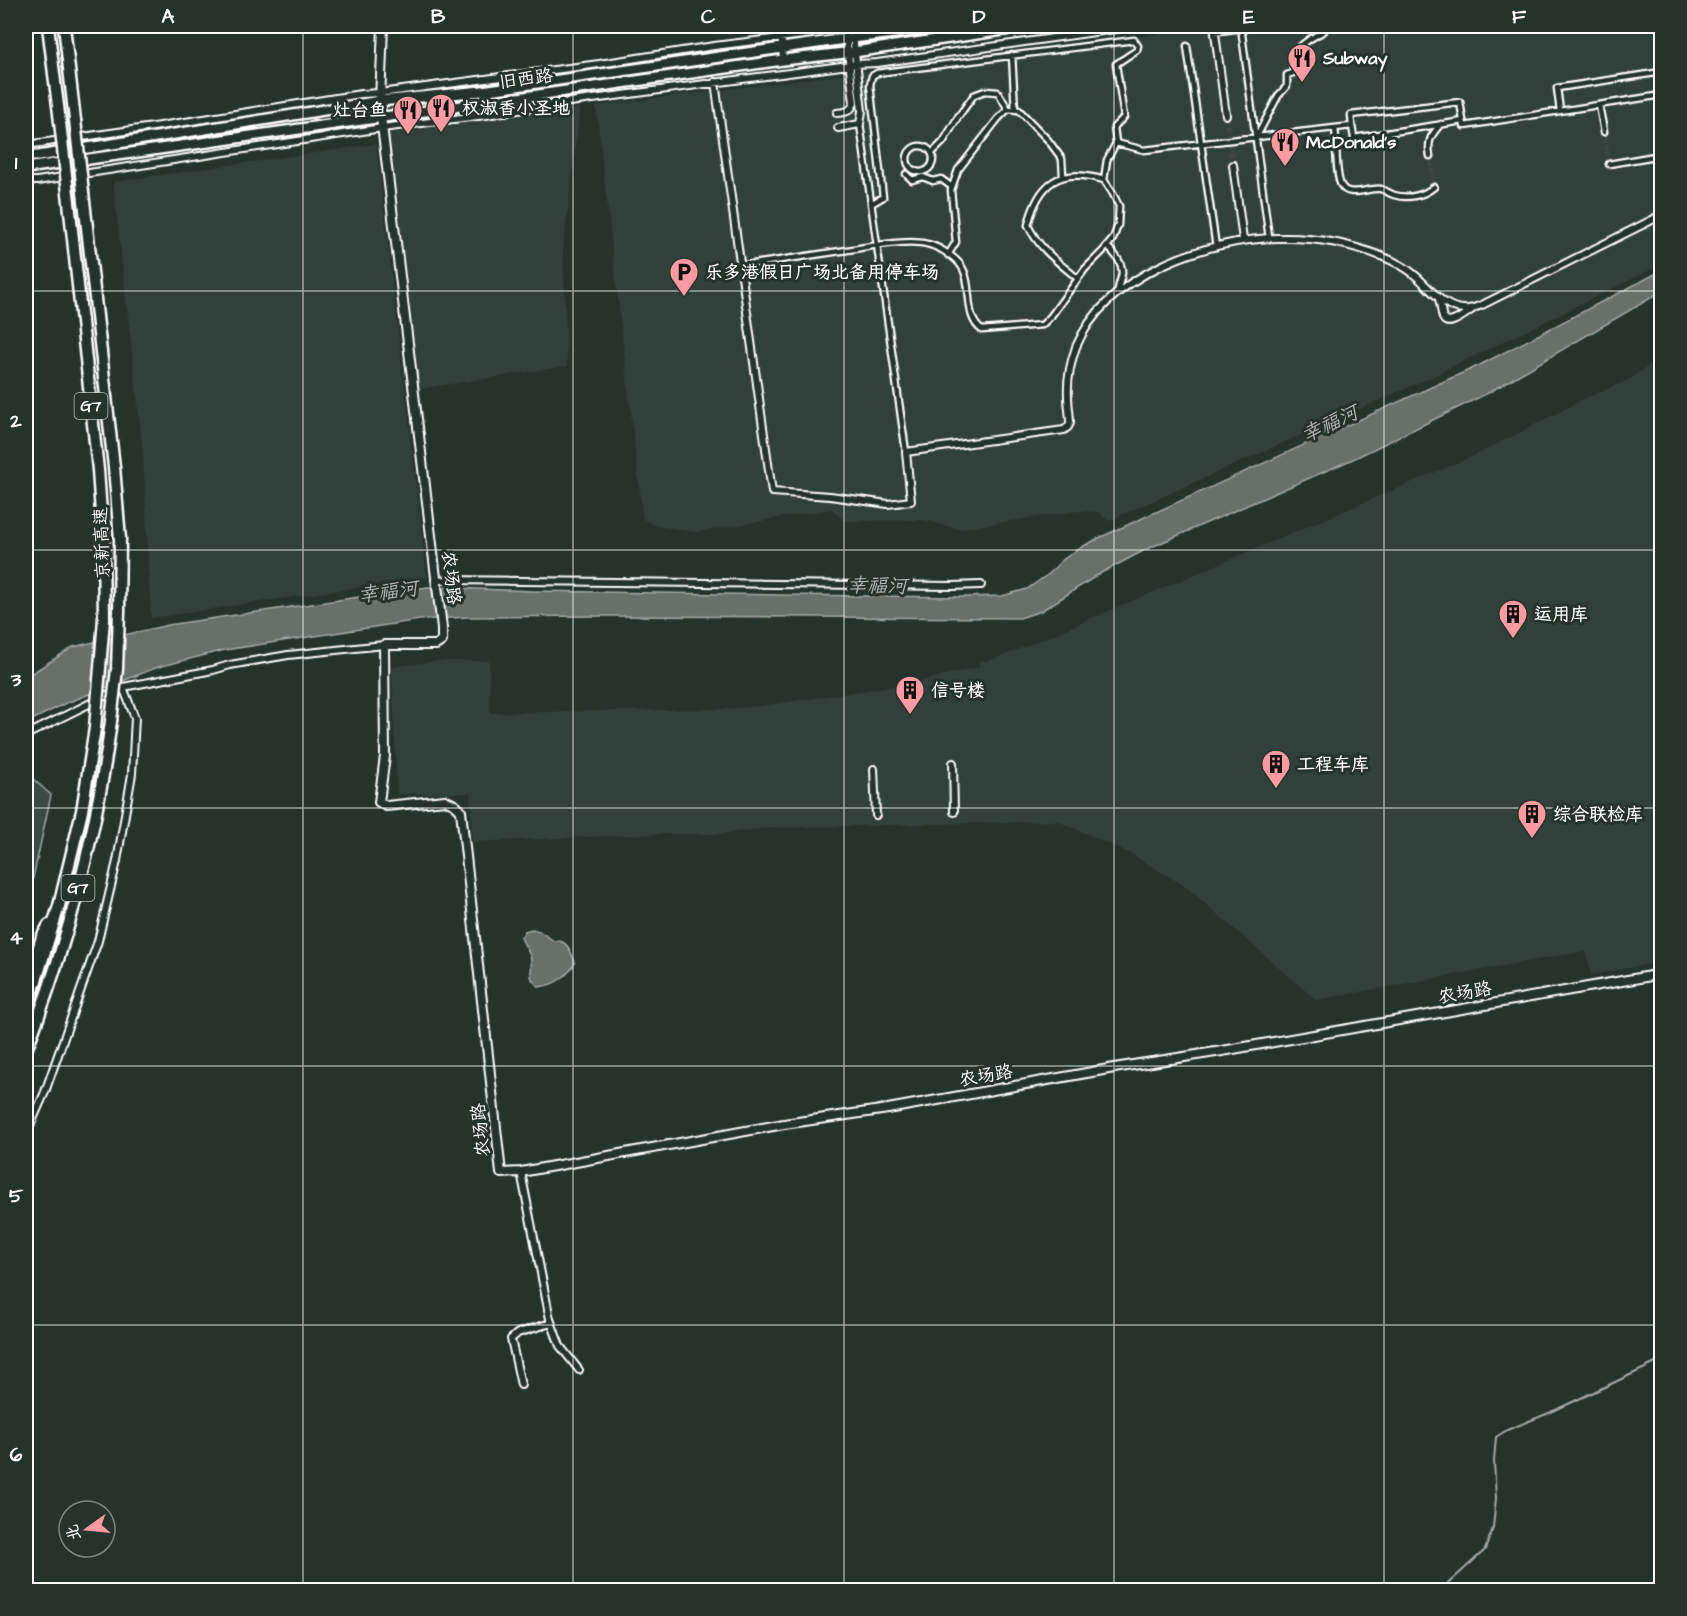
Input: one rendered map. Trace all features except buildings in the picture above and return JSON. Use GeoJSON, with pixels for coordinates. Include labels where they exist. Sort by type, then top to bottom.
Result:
{"type":"FeatureCollection","features":[{"type":"Feature","properties":{"kind":"highway","name":"京新高速"},"geometry":{"type":"LineString","coordinates":[[26,1013],[59,906],[82,811],[96,728],[104,619],[103,542],[98,470],[48,26]]}},
{"type":"Feature","properties":{"kind":"highway","name":"京新高速"},"geometry":{"type":"LineString","coordinates":[[26,1050],[46,999],[72,912],[95,818],[117,669],[120,539],[114,467],[64,26]]}},
{"type":"Feature","properties":{"kind":"highway"},"geometry":{"type":"LineString","coordinates":[[26,988],[42,937],[59,906]]}},
{"type":"Feature","properties":{"kind":"main road","name":"旧西路"},"geometry":{"type":"LineString","coordinates":[[26,156],[125,143],[380,97],[482,91],[782,48],[850,33],[954,26]]}},
{"type":"Feature","properties":{"kind":"main road","name":"旧西路"},"geometry":{"type":"LineString","coordinates":[[26,168],[1031,26]]}},
{"type":"Feature","properties":{"kind":"street","name":"农场路"},"geometry":{"type":"LineString","coordinates":[[383,26],[380,97],[382,128],[442,641],[436,645],[384,645],[385,756],[379,802],[386,806],[445,800],[461,811],[501,1173],[521,1172],[773,1126],[888,1109],[1662,974]]}},
{"type":"Feature","properties":{"kind":"street"},"geometry":{"type":"LineString","coordinates":[[781,26],[783,60]]}},
{"type":"Feature","properties":{"kind":"street"},"geometry":{"type":"LineString","coordinates":[[26,145],[315,101],[380,97],[781,37],[850,33],[877,26]]}},
{"type":"Feature","properties":{"kind":"street"},"geometry":{"type":"LineString","coordinates":[[26,181],[382,128],[715,82],[877,63],[1137,26]]}},
{"type":"Feature","properties":{"kind":"street"},"geometry":{"type":"LineString","coordinates":[[1226,115],[1215,28],[1254,26]]}},
{"type":"Feature","properties":{"kind":"street"},"geometry":{"type":"LineString","coordinates":[[1256,138],[1278,96],[1287,86],[1287,75],[1293,73],[1292,59],[1299,47],[1324,31],[1323,26]]}},
{"type":"Feature","properties":{"kind":"street"},"geometry":{"type":"LineString","coordinates":[[1241,27],[1269,238]]}},
{"type":"Feature","properties":{"kind":"street"},"geometry":{"type":"LineString","coordinates":[[837,113],[848,111],[854,103],[850,33]]}},
{"type":"Feature","properties":{"kind":"street"},"geometry":{"type":"LineString","coordinates":[[871,204],[883,197],[870,85],[872,76],[877,73],[1134,40],[1138,45],[1137,50],[1116,64],[1124,117],[1114,127],[1116,143],[1107,160],[1104,180]]}},
{"type":"Feature","properties":{"kind":"street"},"geometry":{"type":"LineString","coordinates":[[1187,46],[1216,247]]}},
{"type":"Feature","properties":{"kind":"street"},"geometry":{"type":"LineString","coordinates":[[1012,55],[1015,110]]}},
{"type":"Feature","properties":{"kind":"street"},"geometry":{"type":"LineString","coordinates":[[715,82],[772,492],[830,496],[888,504],[911,501],[860,124],[862,111],[853,65]]}},
{"type":"Feature","properties":{"kind":"street"},"geometry":{"type":"LineString","coordinates":[[1560,111],[1557,88],[1662,72]]}},
{"type":"Feature","properties":{"kind":"street"},"geometry":{"type":"LineString","coordinates":[[932,153],[943,142],[974,95],[998,92],[1008,109]]}},
{"type":"Feature","properties":{"kind":"street"},"geometry":{"type":"LineString","coordinates":[[1463,121],[1354,138],[1350,115],[1460,102],[1464,126],[1662,95]]}},
{"type":"Feature","properties":{"kind":"street"},"geometry":{"type":"LineString","coordinates":[[1599,105],[1604,132]]}},
{"type":"Feature","properties":{"kind":"street"},"geometry":{"type":"LineString","coordinates":[[1008,109],[1019,110],[1048,140],[1062,159],[1064,177]]}},
{"type":"Feature","properties":{"kind":"street"},"geometry":{"type":"LineString","coordinates":[[948,255],[956,242],[951,190],[958,170],[1008,109]]}},
{"type":"Feature","properties":{"kind":"street"},"geometry":{"type":"LineString","coordinates":[[838,128],[860,124]]}},
{"type":"Feature","properties":{"kind":"street"},"geometry":{"type":"LineString","coordinates":[[1430,156],[1429,138],[1441,124]]}},
{"type":"Feature","properties":{"kind":"street"},"geometry":{"type":"LineString","coordinates":[[1116,143],[1144,150],[1352,126]]}},
{"type":"Feature","properties":{"kind":"street"},"geometry":{"type":"LineString","coordinates":[[1335,128],[1337,168],[1341,186],[1346,190],[1355,192],[1381,189],[1392,195],[1401,196],[1421,195],[1434,187]]}},
{"type":"Feature","properties":{"kind":"street"},"geometry":{"type":"LineString","coordinates":[[906,174],[912,180],[918,175],[930,168],[933,159],[932,153],[927,148],[919,146],[908,152],[907,165],[918,175],[933,181],[941,179],[952,187]]}},
{"type":"Feature","properties":{"kind":"street"},"geometry":{"type":"LineString","coordinates":[[1609,164],[1655,156]]}},
{"type":"Feature","properties":{"kind":"street"},"geometry":{"type":"LineString","coordinates":[[1233,165],[1243,240]]}},
{"type":"Feature","properties":{"kind":"street"},"geometry":{"type":"LineString","coordinates":[[740,266],[877,245],[927,244],[958,261],[967,275],[972,315],[976,326],[982,330],[1042,325],[1052,316],[1077,278],[1113,239],[1118,225],[1119,206],[1112,192],[1104,180],[1091,176],[1064,177],[1043,188],[1033,206],[1028,225],[1033,236],[1045,251],[1077,278]]}},
{"type":"Feature","properties":{"kind":"street"},"geometry":{"type":"LineString","coordinates":[[1439,298],[1444,320],[1451,323],[1478,306],[1662,215]]}},
{"type":"Feature","properties":{"kind":"street"},"geometry":{"type":"LineString","coordinates":[[906,452],[1068,428],[1070,418],[1067,376],[1077,346],[1098,311],[1126,286],[1155,269],[1175,260],[1243,240],[1305,238],[1333,242],[1397,262],[1448,305],[1463,309],[1478,306]]}},
{"type":"Feature","properties":{"kind":"street"},"geometry":{"type":"LineString","coordinates":[[1107,246],[1121,263],[1122,274],[1118,283],[1118,292]]}},
{"type":"Feature","properties":{"kind":"street"},"geometry":{"type":"LineString","coordinates":[[436,580],[981,585]]}},
{"type":"Feature","properties":{"kind":"street"},"geometry":{"type":"LineString","coordinates":[[26,735],[123,687],[288,655],[384,645]]}},
{"type":"Feature","properties":{"kind":"street"},"geometry":{"type":"LineString","coordinates":[[26,1135],[45,1092],[98,941],[117,861],[132,774],[135,718],[123,687]]}},
{"type":"Feature","properties":{"kind":"street"},"geometry":{"type":"LineString","coordinates":[[953,763],[954,812]]}},
{"type":"Feature","properties":{"kind":"street"},"geometry":{"type":"LineString","coordinates":[[874,769],[876,815]]}},
{"type":"Feature","properties":{"kind":"street"},"geometry":{"type":"LineString","coordinates":[[521,1172],[551,1323],[560,1346],[579,1370]]}},
{"type":"Feature","properties":{"kind":"street"},"geometry":{"type":"LineString","coordinates":[[521,1385],[511,1338],[518,1333],[551,1323]]}},
{"type":"Feature","properties":{"kind":"shaded area"},"geometry":{"type":"Polygon","coordinates":[[[1205,26],[1661,26],[1661,265],[1429,378],[1108,521],[1099,512],[1078,511],[958,529],[925,520],[844,521],[832,509],[697,532],[656,526],[643,519],[596,106],[1205,26]]]}},
{"type":"Feature","properties":{"kind":"shaded area"},"geometry":{"type":"Polygon","coordinates":[[[580,108],[563,250],[567,366],[419,389],[388,133],[580,108]]]}},
{"type":"Feature","properties":{"kind":"shaded area"},"geometry":{"type":"Polygon","coordinates":[[[376,144],[427,577],[151,618],[143,451],[113,182],[376,144]]]}},
{"type":"Feature","properties":{"kind":"shaded area"},"geometry":{"type":"Polygon","coordinates":[[[1661,271],[1661,292],[1488,393],[1353,459],[1147,549],[1101,573],[1041,611],[1020,618],[600,616],[468,617],[419,620],[225,650],[158,667],[64,704],[26,723],[26,677],[73,647],[168,625],[427,587],[780,595],[1002,596],[1027,589],[1078,549],[1101,537],[1480,365],[1661,271]]]}},
{"type":"Feature","properties":{"kind":"shaded area"},"geometry":{"type":"Polygon","coordinates":[[[1661,358],[1661,962],[1591,975],[1586,951],[1316,1000],[1185,886],[1133,855],[1058,821],[767,828],[719,834],[658,834],[472,842],[470,793],[397,794],[392,667],[437,661],[489,661],[490,713],[727,709],[762,706],[913,683],[979,667],[979,660],[988,661],[1005,655],[1478,454],[1586,398],[1628,380],[1661,358]]]}},
{"type":"Feature","properties":{"kind":"shaded area"},"geometry":{"type":"Polygon","coordinates":[[[32,778],[51,795],[32,883],[26,900],[26,783],[32,778]]]}},
{"type":"Feature","properties":{"kind":"shaded area"},"geometry":{"type":"Polygon","coordinates":[[[532,929],[554,941],[565,944],[575,963],[560,980],[539,987],[531,977],[530,957],[521,938],[525,931],[532,929]]]}},
{"type":"Feature","properties":{"kind":"waterway"},"geometry":{"type":"LineString","coordinates":[[1441,1590],[1485,1550],[1493,1528],[1496,1498],[1494,1461],[1496,1437],[1662,1360]]}},
{"type":"Feature","properties":{"kind":"tunnel"},"geometry":{"type":"LineString","coordinates":[[1226,115],[1233,165]]}},
{"type":"Feature","properties":{"kind":"tunnel"},"geometry":{"type":"LineString","coordinates":[[1604,132],[1609,164]]}},
{"type":"Feature","properties":{"kind":"tunnel"},"geometry":{"type":"LineString","coordinates":[[1655,156],[1662,155]]}},
{"type":"Feature","properties":{"kind":"tunnel"},"geometry":{"type":"LineString","coordinates":[[1430,156],[1434,187]]}},
{"type":"Feature","properties":{"kind":"place","name":"Subway"},"geometry":{"type":"Point","coordinates":[1302,84]}},
{"type":"Feature","properties":{"kind":"place","name":"权淑香小圣地"},"geometry":{"type":"Point","coordinates":[441,134]}},
{"type":"Feature","properties":{"kind":"place","name":"灶台鱼"},"geometry":{"type":"Point","coordinates":[408,136]}},
{"type":"Feature","properties":{"kind":"place","name":"McDonald's"},"geometry":{"type":"Point","coordinates":[1285,168]}},
{"type":"Feature","properties":{"kind":"place","name":"乐多港假日广场北备用停车场"},"geometry":{"type":"Point","coordinates":[684,298]}},
{"type":"Feature","properties":{"kind":"place","name":"运用库"},"geometry":{"type":"Point","coordinates":[1513,640]}},
{"type":"Feature","properties":{"kind":"place","name":"信号楼"},"geometry":{"type":"Point","coordinates":[910,716]}},
{"type":"Feature","properties":{"kind":"place","name":"工程车库"},"geometry":{"type":"Point","coordinates":[1276,790]}},
{"type":"Feature","properties":{"kind":"place","name":"综合联检库"},"geometry":{"type":"Point","coordinates":[1532,840]}},
{"type":"Feature","properties":{"kind":"water label","name":"幸福河"},"geometry":{"type":"Point","coordinates":[1330,424]}},
{"type":"Feature","properties":{"kind":"water label","name":"幸福河"},"geometry":{"type":"Point","coordinates":[877,586]}},
{"type":"Feature","properties":{"kind":"water label","name":"幸福河"},"geometry":{"type":"Point","coordinates":[388,592]}}]}
